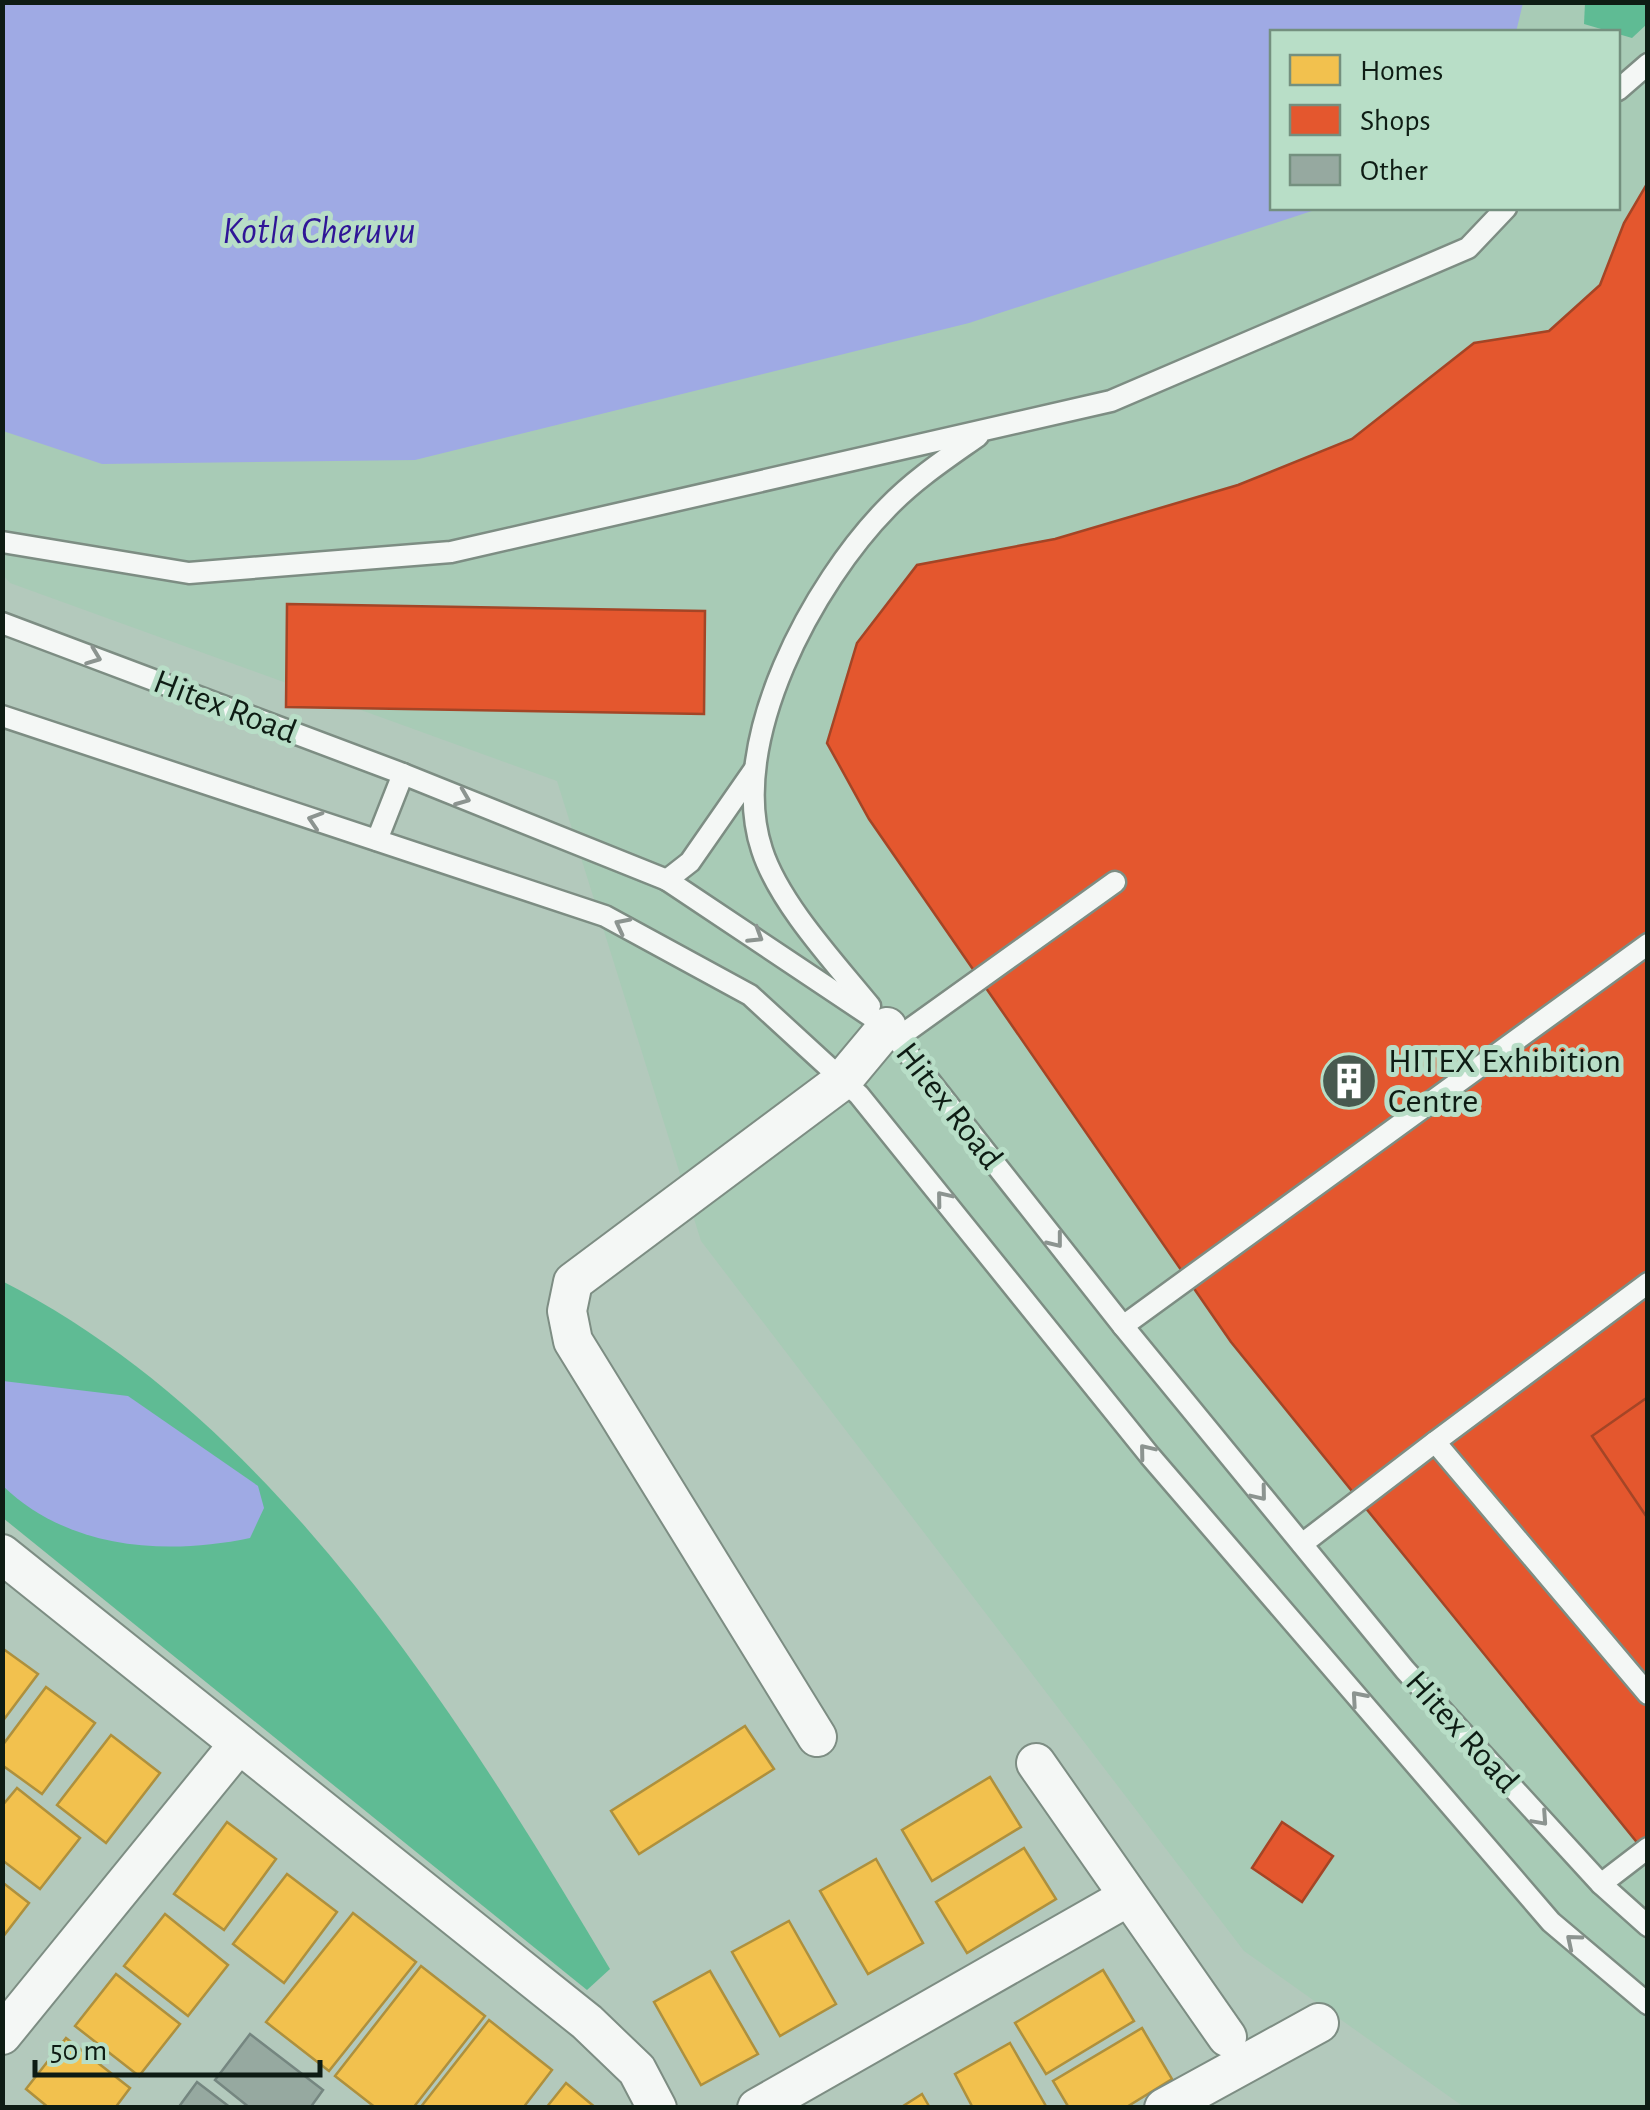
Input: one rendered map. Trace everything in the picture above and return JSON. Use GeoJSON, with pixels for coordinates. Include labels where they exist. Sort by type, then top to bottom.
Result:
{"type":"FeatureCollection","features":[{"type":"Feature","properties":{"kind":"street"},"geometry":{"type":"LineString","coordinates":[[817,1737],[573,1341],[567,1311],[573,1282],[842,1081],[892,1033]]}},
{"type":"Feature","properties":{"kind":"street"},"geometry":{"type":"LineString","coordinates":[[2,1554],[586,2022],[638,2070],[657,2108]]}},
{"type":"Feature","properties":{"kind":"street"},"geometry":{"type":"LineString","coordinates":[[2,2035],[238,1744]]}},
{"type":"Feature","properties":{"kind":"street"},"geometry":{"type":"LineString","coordinates":[[1036,1763],[1126,1898],[1227,2037]]}},
{"type":"Feature","properties":{"kind":"street"},"geometry":{"type":"LineString","coordinates":[[756,2108],[1126,1898]]}},
{"type":"Feature","properties":{"kind":"street"},"geometry":{"type":"LineString","coordinates":[[1164,2108],[1318,2023]]}},
{"type":"Feature","properties":{"kind":"lane"},"geometry":{"type":"LineString","coordinates":[[1620,88],[1648,64]]}},
{"type":"Feature","properties":{"kind":"lane"},"geometry":{"type":"LineString","coordinates":[[2,542],[189,573],[451,552],[1112,400],[1468,248],[1504,210]]}},
{"type":"Feature","properties":{"kind":"lane"},"geometry":{"type":"LineString","coordinates":[[988,428],[888,507],[813,604],[767,711],[754,770],[756,822],[762,851],[776,881],[892,1033],[1116,882]]}},
{"type":"Feature","properties":{"kind":"lane","name":"Hitex Road"},"geometry":{"type":"LineString","coordinates":[[2,623],[403,774],[667,880],[892,1033],[1123,1326],[1405,1670],[1601,1884],[1648,1926]]}},
{"type":"Feature","properties":{"kind":"lane"},"geometry":{"type":"LineString","coordinates":[[2,716],[589,910],[666,946],[750,995],[842,1081],[926,1176],[1150,1456],[1551,1922],[1648,2004]]}},
{"type":"Feature","properties":{"kind":"lane"},"geometry":{"type":"LineString","coordinates":[[667,880],[690,862],[754,770]]}},
{"type":"Feature","properties":{"kind":"lane"},"geometry":{"type":"LineString","coordinates":[[377,840],[403,774]]}},
{"type":"Feature","properties":{"kind":"lane"},"geometry":{"type":"LineString","coordinates":[[1123,1326],[1648,944]]}},
{"type":"Feature","properties":{"kind":"lane"},"geometry":{"type":"LineString","coordinates":[[1302,1544],[1648,1283]]}},
{"type":"Feature","properties":{"kind":"lane"},"geometry":{"type":"LineString","coordinates":[[1435,1442],[1648,1694]]}},
{"type":"Feature","properties":{"kind":"lane"},"geometry":{"type":"LineString","coordinates":[[1601,1884],[1648,1848]]}},
{"type":"Feature","properties":{"kind":"shaded area"},"geometry":{"type":"Polygon","coordinates":[[[3,3],[1647,3],[1647,2107],[1464,2107],[1244,1951],[701,1241],[557,781],[10,583],[3,575],[3,3]]]}},
{"type":"Feature","properties":{"kind":"green space"},"geometry":{"type":"Polygon","coordinates":[[[1585,3],[1647,3],[1647,24],[1632,38],[1620,34],[1620,30],[1584,24],[1585,3]]]}},
{"type":"Feature","properties":{"kind":"green space"},"geometry":{"type":"Polygon","coordinates":[[[2,1281],[100,1340],[191,1411],[274,1493],[351,1582],[423,1676],[489,1773],[610,1969],[587,1990],[3,1518],[2,1281]]]}},
{"type":"Feature","properties":{"kind":"water","name":"Kotla Cheruvu"},"geometry":{"type":"Polygon","coordinates":[[[3,2],[1523,2],[1516,30],[1270,30],[1270,210],[1315,210],[969,323],[415,460],[102,464],[3,431],[3,2]]]}},
{"type":"Feature","properties":{"kind":"water"},"geometry":{"type":"Polygon","coordinates":[[[3,1381],[128,1396],[258,1486],[264,1508],[250,1538],[185,1546],[119,1542],[87,1535],[29,1507],[3,1486],[3,1381]]]}},
{"type":"Feature","properties":{"kind":"building: Homes"},"geometry":{"type":"Polygon","coordinates":[[[2,1648],[38,1674],[2,1722],[2,1648]]]}},
{"type":"Feature","properties":{"kind":"building: Homes"},"geometry":{"type":"Polygon","coordinates":[[[46,1687],[95,1723],[42,1794],[2,1765],[2,1746],[46,1687]]]}},
{"type":"Feature","properties":{"kind":"building: Homes"},"geometry":{"type":"Polygon","coordinates":[[[745,1726],[774,1769],[639,1854],[611,1811],[745,1726]]]}},
{"type":"Feature","properties":{"kind":"building: Homes"},"geometry":{"type":"Polygon","coordinates":[[[111,1735],[160,1773],[106,1843],[57,1805],[111,1735]]]}},
{"type":"Feature","properties":{"kind":"building: Homes"},"geometry":{"type":"Polygon","coordinates":[[[990,1777],[1021,1827],[932,1881],[902,1830],[990,1777]]]}},
{"type":"Feature","properties":{"kind":"building: Homes"},"geometry":{"type":"Polygon","coordinates":[[[17,1788],[80,1838],[40,1889],[2,1860],[2,1806],[17,1788]]]}},
{"type":"Feature","properties":{"kind":"building: Homes"},"geometry":{"type":"Polygon","coordinates":[[[227,1822],[276,1859],[224,1930],[174,1894],[227,1822]]]}},
{"type":"Feature","properties":{"kind":"building: Homes"},"geometry":{"type":"Polygon","coordinates":[[[1024,1848],[1056,1899],[967,1953],[936,1902],[1024,1848]]]}},
{"type":"Feature","properties":{"kind":"building: Homes"},"geometry":{"type":"Polygon","coordinates":[[[876,1859],[923,1943],[868,1974],[820,1891],[876,1859]]]}},
{"type":"Feature","properties":{"kind":"building: Homes"},"geometry":{"type":"Polygon","coordinates":[[[287,1874],[337,1912],[284,1983],[233,1944],[287,1874]]]}},
{"type":"Feature","properties":{"kind":"building: Homes"},"geometry":{"type":"Polygon","coordinates":[[[2,1882],[29,1903],[2,1938],[2,1882]]]}},
{"type":"Feature","properties":{"kind":"building: Homes"},"geometry":{"type":"Polygon","coordinates":[[[353,1913],[416,1962],[329,2071],[266,2022],[353,1913]]]}},
{"type":"Feature","properties":{"kind":"building: Homes"},"geometry":{"type":"Polygon","coordinates":[[[165,1914],[228,1965],[188,2016],[124,1966],[165,1914]]]}},
{"type":"Feature","properties":{"kind":"building: Homes"},"geometry":{"type":"Polygon","coordinates":[[[789,1921],[836,2004],[780,2036],[732,1952],[789,1921]]]}},
{"type":"Feature","properties":{"kind":"building: Homes"},"geometry":{"type":"Polygon","coordinates":[[[421,1966],[485,2016],[413,2108],[376,2108],[335,2076],[421,1966]]]}},
{"type":"Feature","properties":{"kind":"building: Homes"},"geometry":{"type":"Polygon","coordinates":[[[1103,1970],[1134,2021],[1046,2074],[1015,2023],[1103,1970]]]}},
{"type":"Feature","properties":{"kind":"building: Homes"},"geometry":{"type":"Polygon","coordinates":[[[710,1971],[758,2054],[701,2085],[654,2002],[710,1971]]]}},
{"type":"Feature","properties":{"kind":"building: Homes"},"geometry":{"type":"Polygon","coordinates":[[[116,1974],[180,2024],[139,2076],[75,2026],[116,1974]]]}},
{"type":"Feature","properties":{"kind":"building: Homes"},"geometry":{"type":"Polygon","coordinates":[[[489,2020],[552,2070],[523,2108],[420,2108],[489,2020]]]}},
{"type":"Feature","properties":{"kind":"building: Homes"},"geometry":{"type":"Polygon","coordinates":[[[1142,2028],[1172,2079],[1125,2108],[1069,2108],[1053,2081],[1142,2028]]]}},
{"type":"Feature","properties":{"kind":"building: Homes"},"geometry":{"type":"Polygon","coordinates":[[[66,2038],[130,2088],[115,2108],[49,2108],[26,2089],[66,2038]]]}},
{"type":"Feature","properties":{"kind":"building: Homes"},"geometry":{"type":"Polygon","coordinates":[[[1010,2043],[1047,2108],[973,2108],[955,2074],[1010,2043]]]}},
{"type":"Feature","properties":{"kind":"building: Homes"},"geometry":{"type":"Polygon","coordinates":[[[566,2083],[596,2108],[546,2108],[566,2083]]]}},
{"type":"Feature","properties":{"kind":"building: Homes"},"geometry":{"type":"Polygon","coordinates":[[[922,2094],[930,2108],[900,2108],[922,2094]]]}},
{"type":"Feature","properties":{"kind":"building: Shops","name":"HITEX Exhibition Centre"},"geometry":{"type":"Polygon","coordinates":[[[1648,182],[1648,1856],[1231,1342],[869,819],[827,743],[857,643],[917,565],[1055,539],[1238,485],[1352,439],[1474,343],[1549,331],[1600,285],[1624,223],[1648,182]]]}},
{"type":"Feature","properties":{"kind":"building: Shops"},"geometry":{"type":"Polygon","coordinates":[[[287,604],[705,611],[704,714],[286,707],[287,604]]]}},
{"type":"Feature","properties":{"kind":"building: Shops"},"geometry":{"type":"Polygon","coordinates":[[[1648,1397],[1648,1519],[1592,1436],[1648,1397]]]}},
{"type":"Feature","properties":{"kind":"building: Shops"},"geometry":{"type":"Polygon","coordinates":[[[1282,1822],[1333,1856],[1302,1902],[1252,1868],[1282,1822]]]}},
{"type":"Feature","properties":{"kind":"building: Other"},"geometry":{"type":"Polygon","coordinates":[[[250,2034],[323,2090],[310,2108],[250,2108],[215,2080],[250,2034]]]}},
{"type":"Feature","properties":{"kind":"building: Other"},"geometry":{"type":"Polygon","coordinates":[[[197,2082],[231,2108],[178,2108],[197,2082]]]}},
{"type":"Feature","properties":{"kind":"place","name":"HITEX Exhibition Centre"},"geometry":{"type":"Point","coordinates":[1349,1081]}}]}
